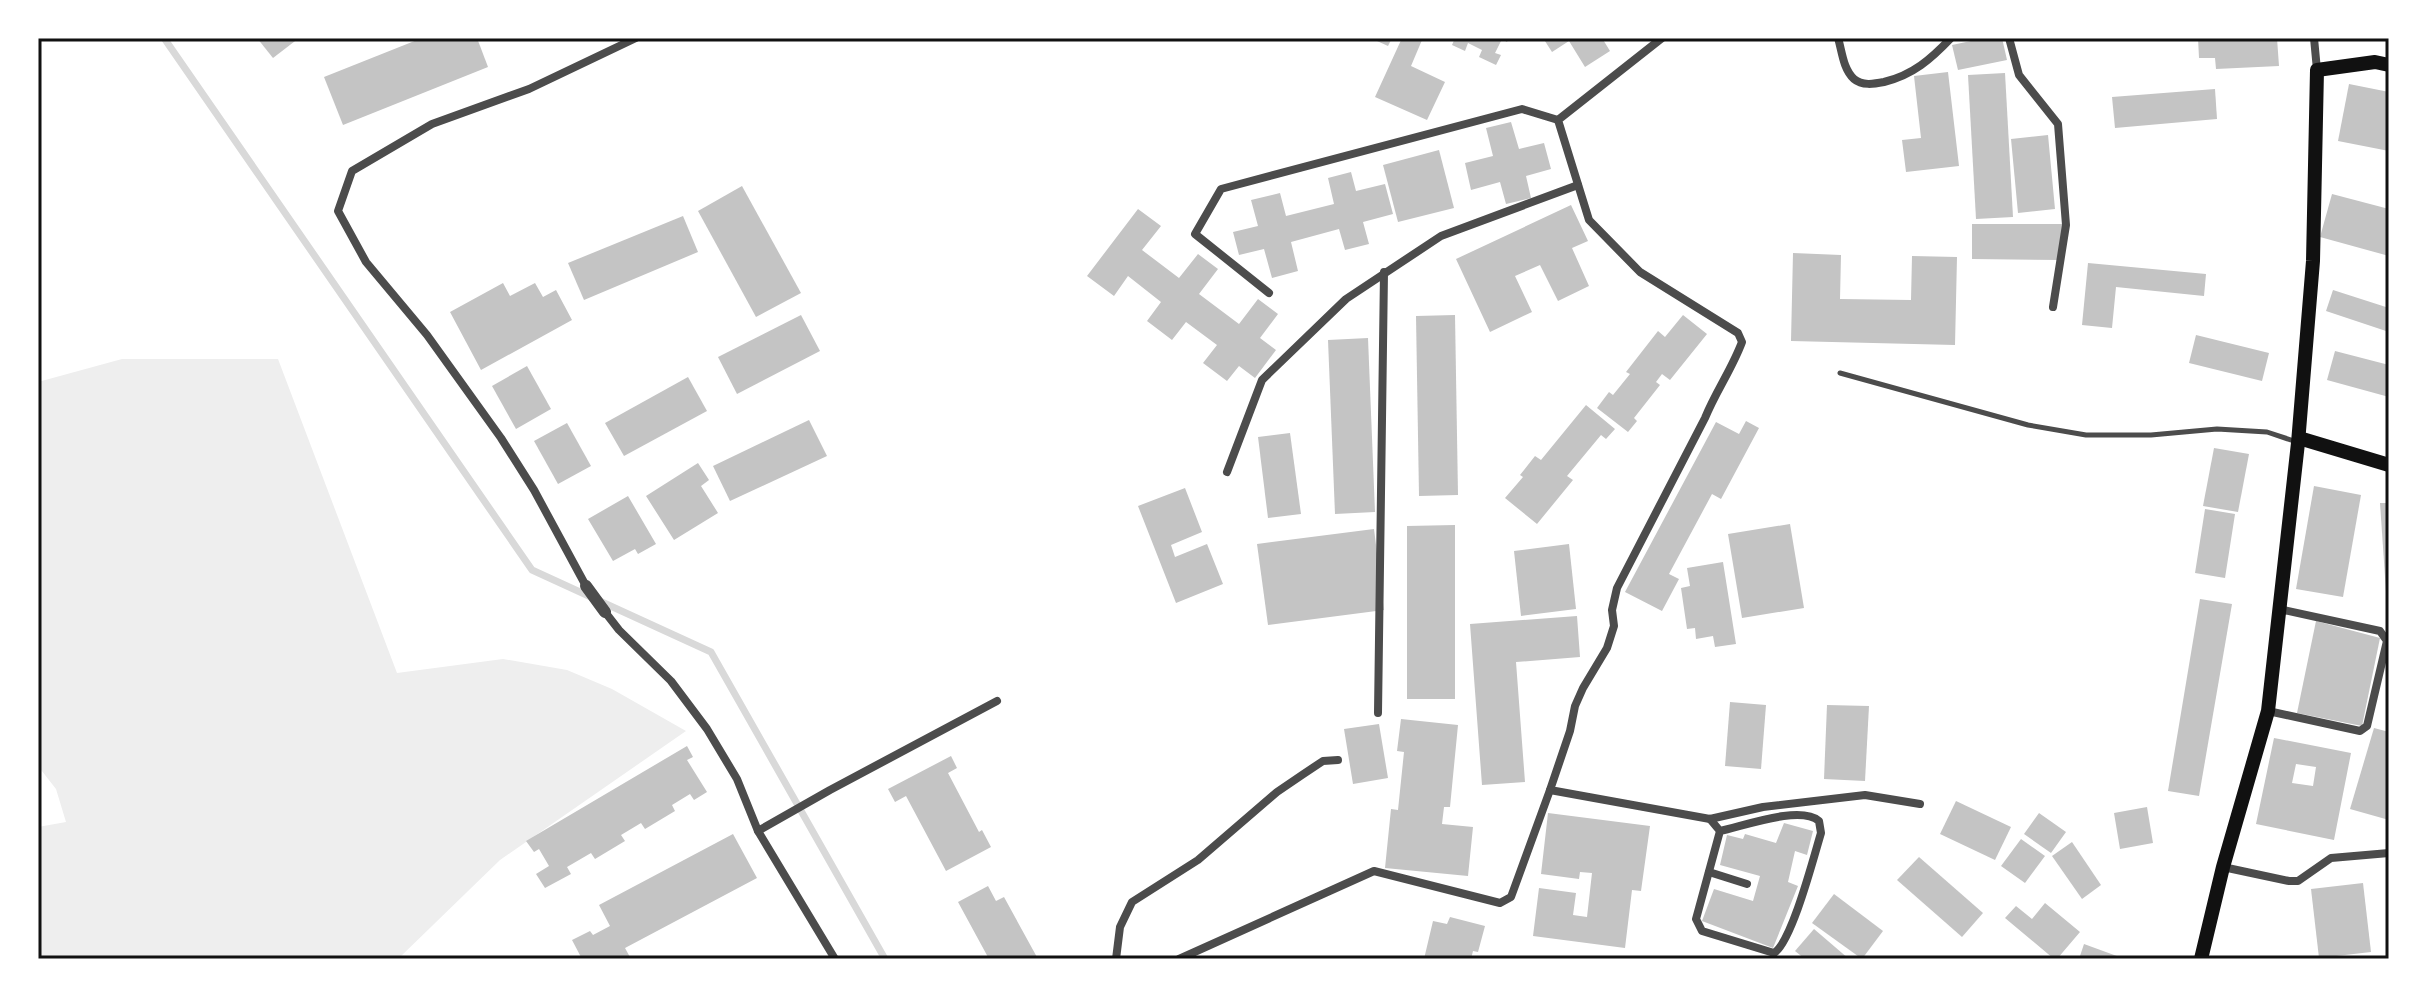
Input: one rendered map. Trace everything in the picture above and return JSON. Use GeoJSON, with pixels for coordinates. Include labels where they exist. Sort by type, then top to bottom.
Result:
{"type":"FeatureCollection","features":[{"type":"Feature","properties":{"kind":"main road"},"geometry":{"type":"LineString","coordinates":[[2201,959],[2223,867],[2268,711],[2298,440],[2313,261],[2317,70],[2375,62],[2389,65]]}},
{"type":"Feature","properties":{"kind":"main road"},"geometry":{"type":"LineString","coordinates":[[2298,440],[2389,465]]}},
{"type":"Feature","properties":{"kind":"street"},"geometry":{"type":"LineString","coordinates":[[636,38],[529,89],[432,124],[352,171],[338,211],[366,262],[427,335],[501,438],[534,490],[586,586],[619,630],[671,681],[707,729],[737,779],[758,831],[835,959]]}},
{"type":"Feature","properties":{"kind":"street"},"geometry":{"type":"LineString","coordinates":[[1558,120],[1662,38]]}},
{"type":"Feature","properties":{"kind":"street"},"geometry":{"type":"LineString","coordinates":[[1838,38],[1846,68],[1856,81],[1871,84],[1900,78],[1922,66],[1951,38]]}},
{"type":"Feature","properties":{"kind":"street"},"geometry":{"type":"LineString","coordinates":[[2009,38],[2019,75],[2058,124],[2066,225],[2053,307]]}},
{"type":"Feature","properties":{"kind":"street"},"geometry":{"type":"LineString","coordinates":[[2314,38],[2317,70]]}},
{"type":"Feature","properties":{"kind":"street"},"geometry":{"type":"LineString","coordinates":[[1269,293],[1195,234],[1221,189],[1522,109],[1558,120]]}},
{"type":"Feature","properties":{"kind":"street"},"geometry":{"type":"LineString","coordinates":[[1179,959],[1374,871],[1500,903],[1511,897],[1550,790],[1579,697],[1607,648],[1614,626],[1612,610],[1617,588],[1715,395],[1733,366],[1742,342],[1738,333],[1640,272],[1589,220],[1558,120]]}},
{"type":"Feature","properties":{"kind":"street"},"geometry":{"type":"LineString","coordinates":[[1227,472],[1262,380],[1346,299],[1441,236],[1578,185]]}},
{"type":"Feature","properties":{"kind":"street"},"geometry":{"type":"LineString","coordinates":[[1378,713],[1384,272]]}},
{"type":"Feature","properties":{"kind":"street"},"geometry":{"type":"LineString","coordinates":[[2268,711],[2360,731],[2367,726],[2387,641],[2380,631],[2279,609]]}},
{"type":"Feature","properties":{"kind":"street"},"geometry":{"type":"LineString","coordinates":[[758,831],[997,701]]}},
{"type":"Feature","properties":{"kind":"street"},"geometry":{"type":"LineString","coordinates":[[1116,959],[1120,927],[1132,902],[1198,860],[1277,792],[1323,761],[1338,760]]}},
{"type":"Feature","properties":{"kind":"street"},"geometry":{"type":"LineString","coordinates":[[1550,790],[1710,819],[1763,807],[1865,795],[1920,804]]}},
{"type":"Feature","properties":{"kind":"street"},"geometry":{"type":"LineString","coordinates":[[1795,814],[1812,815],[1819,821],[1821,833],[1793,921],[1781,949],[1774,953],[1702,931],[1696,919],[1720,831],[1795,814]]}},
{"type":"Feature","properties":{"kind":"street"},"geometry":{"type":"LineString","coordinates":[[1710,819],[1720,831]]}},
{"type":"Feature","properties":{"kind":"street"},"geometry":{"type":"LineString","coordinates":[[2223,867],[2298,881],[2331,858],[2389,853]]}},
{"type":"Feature","properties":{"kind":"street"},"geometry":{"type":"LineString","coordinates":[[1709,872],[1747,884]]}},
{"type":"Feature","properties":{"kind":"lane"},"geometry":{"type":"LineString","coordinates":[[1840,373],[2028,425],[2086,435],[2151,435],[2217,429],[2267,432],[2298,440]]}},
{"type":"Feature","properties":{"kind":"shaded area"},"geometry":{"type":"Polygon","coordinates":[[[122,359],[278,359],[397,673],[503,659],[567,670],[612,689],[686,731],[500,860],[398,959],[38,959],[38,827],[66,822],[56,789],[38,766],[38,382],[122,359]]]}},
{"type":"Feature","properties":{"kind":"building"},"geometry":{"type":"Polygon","coordinates":[[[257,38],[299,38],[273,58],[257,38]]]}},
{"type":"Feature","properties":{"kind":"building"},"geometry":{"type":"Polygon","coordinates":[[[422,38],[477,38],[488,67],[343,125],[324,77],[422,38]]]}},
{"type":"Feature","properties":{"kind":"building"},"geometry":{"type":"Polygon","coordinates":[[[1378,38],[1392,38],[1388,46],[1377,41],[1378,38]]]}},
{"type":"Feature","properties":{"kind":"building"},"geometry":{"type":"Polygon","coordinates":[[[1402,38],[1422,40],[1411,66],[1445,82],[1427,120],[1375,97],[1402,38]]]}},
{"type":"Feature","properties":{"kind":"building"},"geometry":{"type":"Polygon","coordinates":[[[1455,38],[1509,38],[1507,42],[1502,39],[1495,53],[1501,55],[1496,65],[1479,57],[1482,50],[1468,43],[1465,51],[1452,45],[1455,38]]]}},
{"type":"Feature","properties":{"kind":"building"},"geometry":{"type":"Polygon","coordinates":[[[1543,38],[1602,38],[1610,51],[1585,67],[1569,41],[1552,52],[1543,38]]]}},
{"type":"Feature","properties":{"kind":"building"},"geometry":{"type":"Polygon","coordinates":[[[2002,38],[2007,60],[1958,70],[1952,45],[2002,38]]]}},
{"type":"Feature","properties":{"kind":"building"},"geometry":{"type":"Polygon","coordinates":[[[2198,38],[2277,38],[2279,66],[2216,69],[2215,58],[2199,58],[2198,38]]]}},
{"type":"Feature","properties":{"kind":"building"},"geometry":{"type":"Polygon","coordinates":[[[1948,72],[1959,166],[1906,172],[1902,140],[1921,138],[1914,76],[1948,72]]]}},
{"type":"Feature","properties":{"kind":"building"},"geometry":{"type":"Polygon","coordinates":[[[2005,73],[2013,217],[1976,219],[1968,75],[2005,73]]]}},
{"type":"Feature","properties":{"kind":"building"},"geometry":{"type":"Polygon","coordinates":[[[2349,84],[2389,92],[2389,151],[2338,141],[2349,84]]]}},
{"type":"Feature","properties":{"kind":"building"},"geometry":{"type":"Polygon","coordinates":[[[2215,89],[2217,119],[2115,128],[2112,97],[2215,89]]]}},
{"type":"Feature","properties":{"kind":"building"},"geometry":{"type":"Polygon","coordinates":[[[1511,122],[1519,149],[1544,143],[1551,169],[1526,176],[1531,198],[1506,204],[1500,182],[1471,190],[1465,163],[1493,156],[1486,128],[1511,122]]]}},
{"type":"Feature","properties":{"kind":"building"},"geometry":{"type":"Polygon","coordinates":[[[2048,135],[2055,209],[2018,213],[2011,139],[2048,135]]]}},
{"type":"Feature","properties":{"kind":"building"},"geometry":{"type":"Polygon","coordinates":[[[1439,150],[1454,208],[1398,222],[1383,165],[1439,150]]]}},
{"type":"Feature","properties":{"kind":"building"},"geometry":{"type":"Polygon","coordinates":[[[1351,172],[1356,191],[1385,184],[1393,214],[1363,222],[1369,244],[1345,250],[1339,229],[1291,242],[1298,271],[1272,278],[1264,249],[1239,255],[1233,232],[1258,226],[1251,200],[1280,193],[1286,216],[1334,204],[1328,178],[1351,172]]]}},
{"type":"Feature","properties":{"kind":"building"},"geometry":{"type":"Polygon","coordinates":[[[742,186],[801,293],[756,317],[698,211],[742,186]]]}},
{"type":"Feature","properties":{"kind":"building"},"geometry":{"type":"Polygon","coordinates":[[[2332,194],[2389,209],[2389,256],[2320,237],[2332,194]]]}},
{"type":"Feature","properties":{"kind":"building"},"geometry":{"type":"Polygon","coordinates":[[[1571,205],[1588,241],[1572,248],[1589,286],[1558,301],[1540,265],[1515,276],[1532,312],[1490,332],[1456,259],[1571,205]]]}},
{"type":"Feature","properties":{"kind":"building"},"geometry":{"type":"Polygon","coordinates":[[[1138,209],[1161,226],[1142,250],[1179,278],[1198,254],[1218,269],[1199,294],[1239,324],[1258,299],[1278,314],[1260,338],[1276,350],[1255,378],[1239,366],[1227,381],[1203,363],[1217,345],[1186,322],[1172,340],[1147,321],[1161,302],[1128,276],[1114,296],[1087,276],[1138,209]]]}},
{"type":"Feature","properties":{"kind":"building"},"geometry":{"type":"Polygon","coordinates":[[[683,216],[698,252],[584,300],[568,263],[683,216]]]}},
{"type":"Feature","properties":{"kind":"building"},"geometry":{"type":"Polygon","coordinates":[[[1972,224],[2062,224],[2061,260],[1972,259],[1972,224]]]}},
{"type":"Feature","properties":{"kind":"building"},"geometry":{"type":"Polygon","coordinates":[[[1793,253],[1841,255],[1840,299],[1911,300],[1912,256],[1957,257],[1955,345],[1791,341],[1793,253]]]}},
{"type":"Feature","properties":{"kind":"building"},"geometry":{"type":"Polygon","coordinates":[[[2088,263],[2206,274],[2204,296],[2116,287],[2112,328],[2082,325],[2088,263]]]}},
{"type":"Feature","properties":{"kind":"building"},"geometry":{"type":"Polygon","coordinates":[[[503,283],[510,296],[535,283],[543,297],[556,290],[572,320],[481,370],[450,312],[503,283]]]}},
{"type":"Feature","properties":{"kind":"building"},"geometry":{"type":"Polygon","coordinates":[[[2333,290],[2389,308],[2389,332],[2326,311],[2333,290]]]}},
{"type":"Feature","properties":{"kind":"building"},"geometry":{"type":"Polygon","coordinates":[[[801,315],[820,351],[737,394],[718,357],[801,315]]]}},
{"type":"Feature","properties":{"kind":"building"},"geometry":{"type":"Polygon","coordinates":[[[1455,315],[1458,495],[1419,496],[1416,316],[1455,315]]]}},
{"type":"Feature","properties":{"kind":"building"},"geometry":{"type":"Polygon","coordinates":[[[1683,315],[1707,334],[1670,380],[1662,374],[1656,382],[1660,385],[1634,418],[1637,421],[1628,432],[1597,408],[1609,392],[1613,395],[1630,374],[1626,372],[1658,331],[1665,337],[1683,315]]]}},
{"type":"Feature","properties":{"kind":"building"},"geometry":{"type":"Polygon","coordinates":[[[2196,335],[2269,353],[2262,381],[2189,363],[2196,335]]]}},
{"type":"Feature","properties":{"kind":"building"},"geometry":{"type":"Polygon","coordinates":[[[1368,338],[1375,512],[1335,514],[1328,340],[1368,338]]]}},
{"type":"Feature","properties":{"kind":"building"},"geometry":{"type":"Polygon","coordinates":[[[2335,351],[2389,365],[2389,397],[2327,380],[2335,351]]]}},
{"type":"Feature","properties":{"kind":"building"},"geometry":{"type":"Polygon","coordinates":[[[527,366],[551,409],[516,429],[492,386],[527,366]]]}},
{"type":"Feature","properties":{"kind":"building"},"geometry":{"type":"Polygon","coordinates":[[[688,377],[707,411],[624,456],[605,423],[688,377]]]}},
{"type":"Feature","properties":{"kind":"building"},"geometry":{"type":"Polygon","coordinates":[[[1586,405],[1615,429],[1606,439],[1601,435],[1567,476],[1573,480],[1537,524],[1505,498],[1523,477],[1520,475],[1535,456],[1541,460],[1586,405]]]}},
{"type":"Feature","properties":{"kind":"building"},"geometry":{"type":"Polygon","coordinates":[[[809,420],[827,456],[730,501],[713,466],[809,420]]]}},
{"type":"Feature","properties":{"kind":"building"},"geometry":{"type":"Polygon","coordinates":[[[1746,421],[1759,428],[1721,499],[1712,494],[1669,574],[1679,579],[1662,611],[1625,592],[1716,422],[1739,434],[1746,421]]]}},
{"type":"Feature","properties":{"kind":"building"},"geometry":{"type":"Polygon","coordinates":[[[567,423],[591,466],[558,484],[534,441],[567,423]]]}},
{"type":"Feature","properties":{"kind":"building"},"geometry":{"type":"Polygon","coordinates":[[[1290,433],[1301,514],[1268,518],[1258,437],[1290,433]]]}},
{"type":"Feature","properties":{"kind":"building"},"geometry":{"type":"Polygon","coordinates":[[[2214,448],[2249,454],[2238,512],[2203,506],[2214,448]]]}},
{"type":"Feature","properties":{"kind":"building"},"geometry":{"type":"Polygon","coordinates":[[[698,463],[709,480],[701,486],[718,513],[674,540],[646,496],[698,463]]]}},
{"type":"Feature","properties":{"kind":"building"},"geometry":{"type":"Polygon","coordinates":[[[2314,486],[2361,495],[2343,597],[2296,589],[2314,486]]]}},
{"type":"Feature","properties":{"kind":"building"},"geometry":{"type":"Polygon","coordinates":[[[1185,488],[1202,532],[1171,545],[1175,557],[1207,544],[1223,584],[1176,603],[1138,506],[1185,488]]]}},
{"type":"Feature","properties":{"kind":"building"},"geometry":{"type":"Polygon","coordinates":[[[628,496],[656,544],[638,554],[635,549],[613,561],[588,519],[628,496]]]}},
{"type":"Feature","properties":{"kind":"building"},"geometry":{"type":"Polygon","coordinates":[[[2380,503],[2389,503],[2389,606],[2387,606],[2380,503]]]}},
{"type":"Feature","properties":{"kind":"building"},"geometry":{"type":"Polygon","coordinates":[[[2205,509],[2235,514],[2225,578],[2195,573],[2205,509]]]}},
{"type":"Feature","properties":{"kind":"building"},"geometry":{"type":"Polygon","coordinates":[[[1790,524],[1804,608],[1742,618],[1728,534],[1790,524]]]}},
{"type":"Feature","properties":{"kind":"building"},"geometry":{"type":"Polygon","coordinates":[[[1455,525],[1455,699],[1407,699],[1407,526],[1455,525]]]}},
{"type":"Feature","properties":{"kind":"building"},"geometry":{"type":"Polygon","coordinates":[[[1374,529],[1384,610],[1268,625],[1257,544],[1374,529]]]}},
{"type":"Feature","properties":{"kind":"building"},"geometry":{"type":"Polygon","coordinates":[[[1569,544],[1576,609],[1521,616],[1514,551],[1569,544]]]}},
{"type":"Feature","properties":{"kind":"building"},"geometry":{"type":"Polygon","coordinates":[[[1723,562],[1736,644],[1715,647],[1713,636],[1696,639],[1695,628],[1687,629],[1681,588],[1690,586],[1687,568],[1723,562]]]}},
{"type":"Feature","properties":{"kind":"building"},"geometry":{"type":"Polygon","coordinates":[[[2200,599],[2232,604],[2199,796],[2168,791],[2200,599]]]}},
{"type":"Feature","properties":{"kind":"building"},"geometry":{"type":"Polygon","coordinates":[[[1577,616],[1580,657],[1516,662],[1525,782],[1482,785],[1470,624],[1577,616]]]}},
{"type":"Feature","properties":{"kind":"building"},"geometry":{"type":"Polygon","coordinates":[[[2316,621],[2380,638],[2362,726],[2297,713],[2316,621]]]}},
{"type":"Feature","properties":{"kind":"building"},"geometry":{"type":"Polygon","coordinates":[[[1730,702],[1766,705],[1761,769],[1725,766],[1730,702]]]}},
{"type":"Feature","properties":{"kind":"building"},"geometry":{"type":"Polygon","coordinates":[[[1827,705],[1869,706],[1865,781],[1824,779],[1827,705]]]}},
{"type":"Feature","properties":{"kind":"building"},"geometry":{"type":"Polygon","coordinates":[[[1401,719],[1458,725],[1450,807],[1444,807],[1442,824],[1473,827],[1468,876],[1385,868],[1391,809],[1398,810],[1404,752],[1397,751],[1401,719]]]}},
{"type":"Feature","properties":{"kind":"building"},"geometry":{"type":"Polygon","coordinates":[[[1379,724],[1388,778],[1353,784],[1344,729],[1379,724]]]}},
{"type":"Feature","properties":{"kind":"building"},"geometry":{"type":"Polygon","coordinates":[[[2374,728],[2389,732],[2389,820],[2350,809],[2374,728]]]}},
{"type":"Feature","properties":{"kind":"building"},"geometry":{"type":"Polygon","coordinates":[[[2274,738],[2351,753],[2334,840],[2256,824],[2274,738]],[[2296,764],[2292,783],[2313,786],[2316,767],[2296,764]]]}},
{"type":"Feature","properties":{"kind":"building"},"geometry":{"type":"Polygon","coordinates":[[[687,746],[693,757],[687,760],[707,792],[694,800],[690,794],[672,805],[675,811],[645,829],[641,823],[621,835],[625,841],[595,859],[591,853],[567,867],[571,874],[545,888],[536,874],[549,866],[539,849],[534,852],[526,841],[687,746]]]}},
{"type":"Feature","properties":{"kind":"building"},"geometry":{"type":"Polygon","coordinates":[[[951,756],[957,768],[948,773],[979,832],[982,830],[991,847],[946,871],[906,796],[895,802],[888,789],[951,756]]]}},
{"type":"Feature","properties":{"kind":"building"},"geometry":{"type":"Polygon","coordinates":[[[1956,801],[2011,827],[1995,860],[1940,834],[1956,801]]]}},
{"type":"Feature","properties":{"kind":"building"},"geometry":{"type":"Polygon","coordinates":[[[2147,807],[2153,843],[2120,849],[2114,813],[2147,807]]]}},
{"type":"Feature","properties":{"kind":"building"},"geometry":{"type":"Polygon","coordinates":[[[1548,813],[1650,826],[1641,891],[1632,890],[1625,948],[1533,936],[1539,888],[1576,893],[1573,915],[1587,917],[1592,873],[1580,872],[1579,879],[1541,874],[1548,813]]]}},
{"type":"Feature","properties":{"kind":"building"},"geometry":{"type":"Polygon","coordinates":[[[2039,813],[2066,832],[2051,853],[2024,834],[2039,813]]]}},
{"type":"Feature","properties":{"kind":"building"},"geometry":{"type":"Polygon","coordinates":[[[1784,823],[1813,831],[1807,855],[1795,851],[1788,882],[1798,886],[1773,948],[1702,921],[1714,889],[1753,901],[1760,876],[1720,865],[1727,835],[1743,839],[1745,834],[1776,843],[1784,823]]]}},
{"type":"Feature","properties":{"kind":"building"},"geometry":{"type":"Polygon","coordinates":[[[733,834],[757,878],[625,948],[631,959],[582,959],[572,940],[590,931],[593,935],[610,926],[599,905],[733,834]]]}},
{"type":"Feature","properties":{"kind":"building"},"geometry":{"type":"Polygon","coordinates":[[[2021,839],[2045,856],[2025,883],[2001,866],[2021,839]]]}},
{"type":"Feature","properties":{"kind":"building"},"geometry":{"type":"Polygon","coordinates":[[[2072,842],[2101,885],[2082,899],[2052,856],[2072,842]]]}},
{"type":"Feature","properties":{"kind":"building"},"geometry":{"type":"Polygon","coordinates":[[[1919,857],[1983,913],[1962,937],[1897,880],[1919,857]]]}},
{"type":"Feature","properties":{"kind":"building"},"geometry":{"type":"Polygon","coordinates":[[[2363,883],[2371,952],[2319,958],[2311,889],[2363,883]]]}},
{"type":"Feature","properties":{"kind":"building"},"geometry":{"type":"Polygon","coordinates":[[[988,886],[996,901],[1004,897],[1038,959],[989,959],[958,902],[988,886]]]}},
{"type":"Feature","properties":{"kind":"building"},"geometry":{"type":"Polygon","coordinates":[[[1834,894],[1883,931],[1862,959],[1812,923],[1834,894]]]}},
{"type":"Feature","properties":{"kind":"building"},"geometry":{"type":"Polygon","coordinates":[[[2045,903],[2080,932],[2057,959],[2005,918],[2016,906],[2032,919],[2045,903]]]}},
{"type":"Feature","properties":{"kind":"building"},"geometry":{"type":"Polygon","coordinates":[[[1450,917],[1485,926],[1478,952],[1473,951],[1471,959],[1424,959],[1433,921],[1447,924],[1450,917]]]}},
{"type":"Feature","properties":{"kind":"building"},"geometry":{"type":"Polygon","coordinates":[[[1814,929],[1849,959],[1805,959],[1795,951],[1814,929]]]}},
{"type":"Feature","properties":{"kind":"building"},"geometry":{"type":"Polygon","coordinates":[[[2084,944],[2125,959],[2079,959],[2084,944]]]}},
{"type":"Feature","properties":{"kind":"waterway"},"geometry":{"type":"LineString","coordinates":[[164,38],[532,570],[711,652],[885,959]]}}]}
